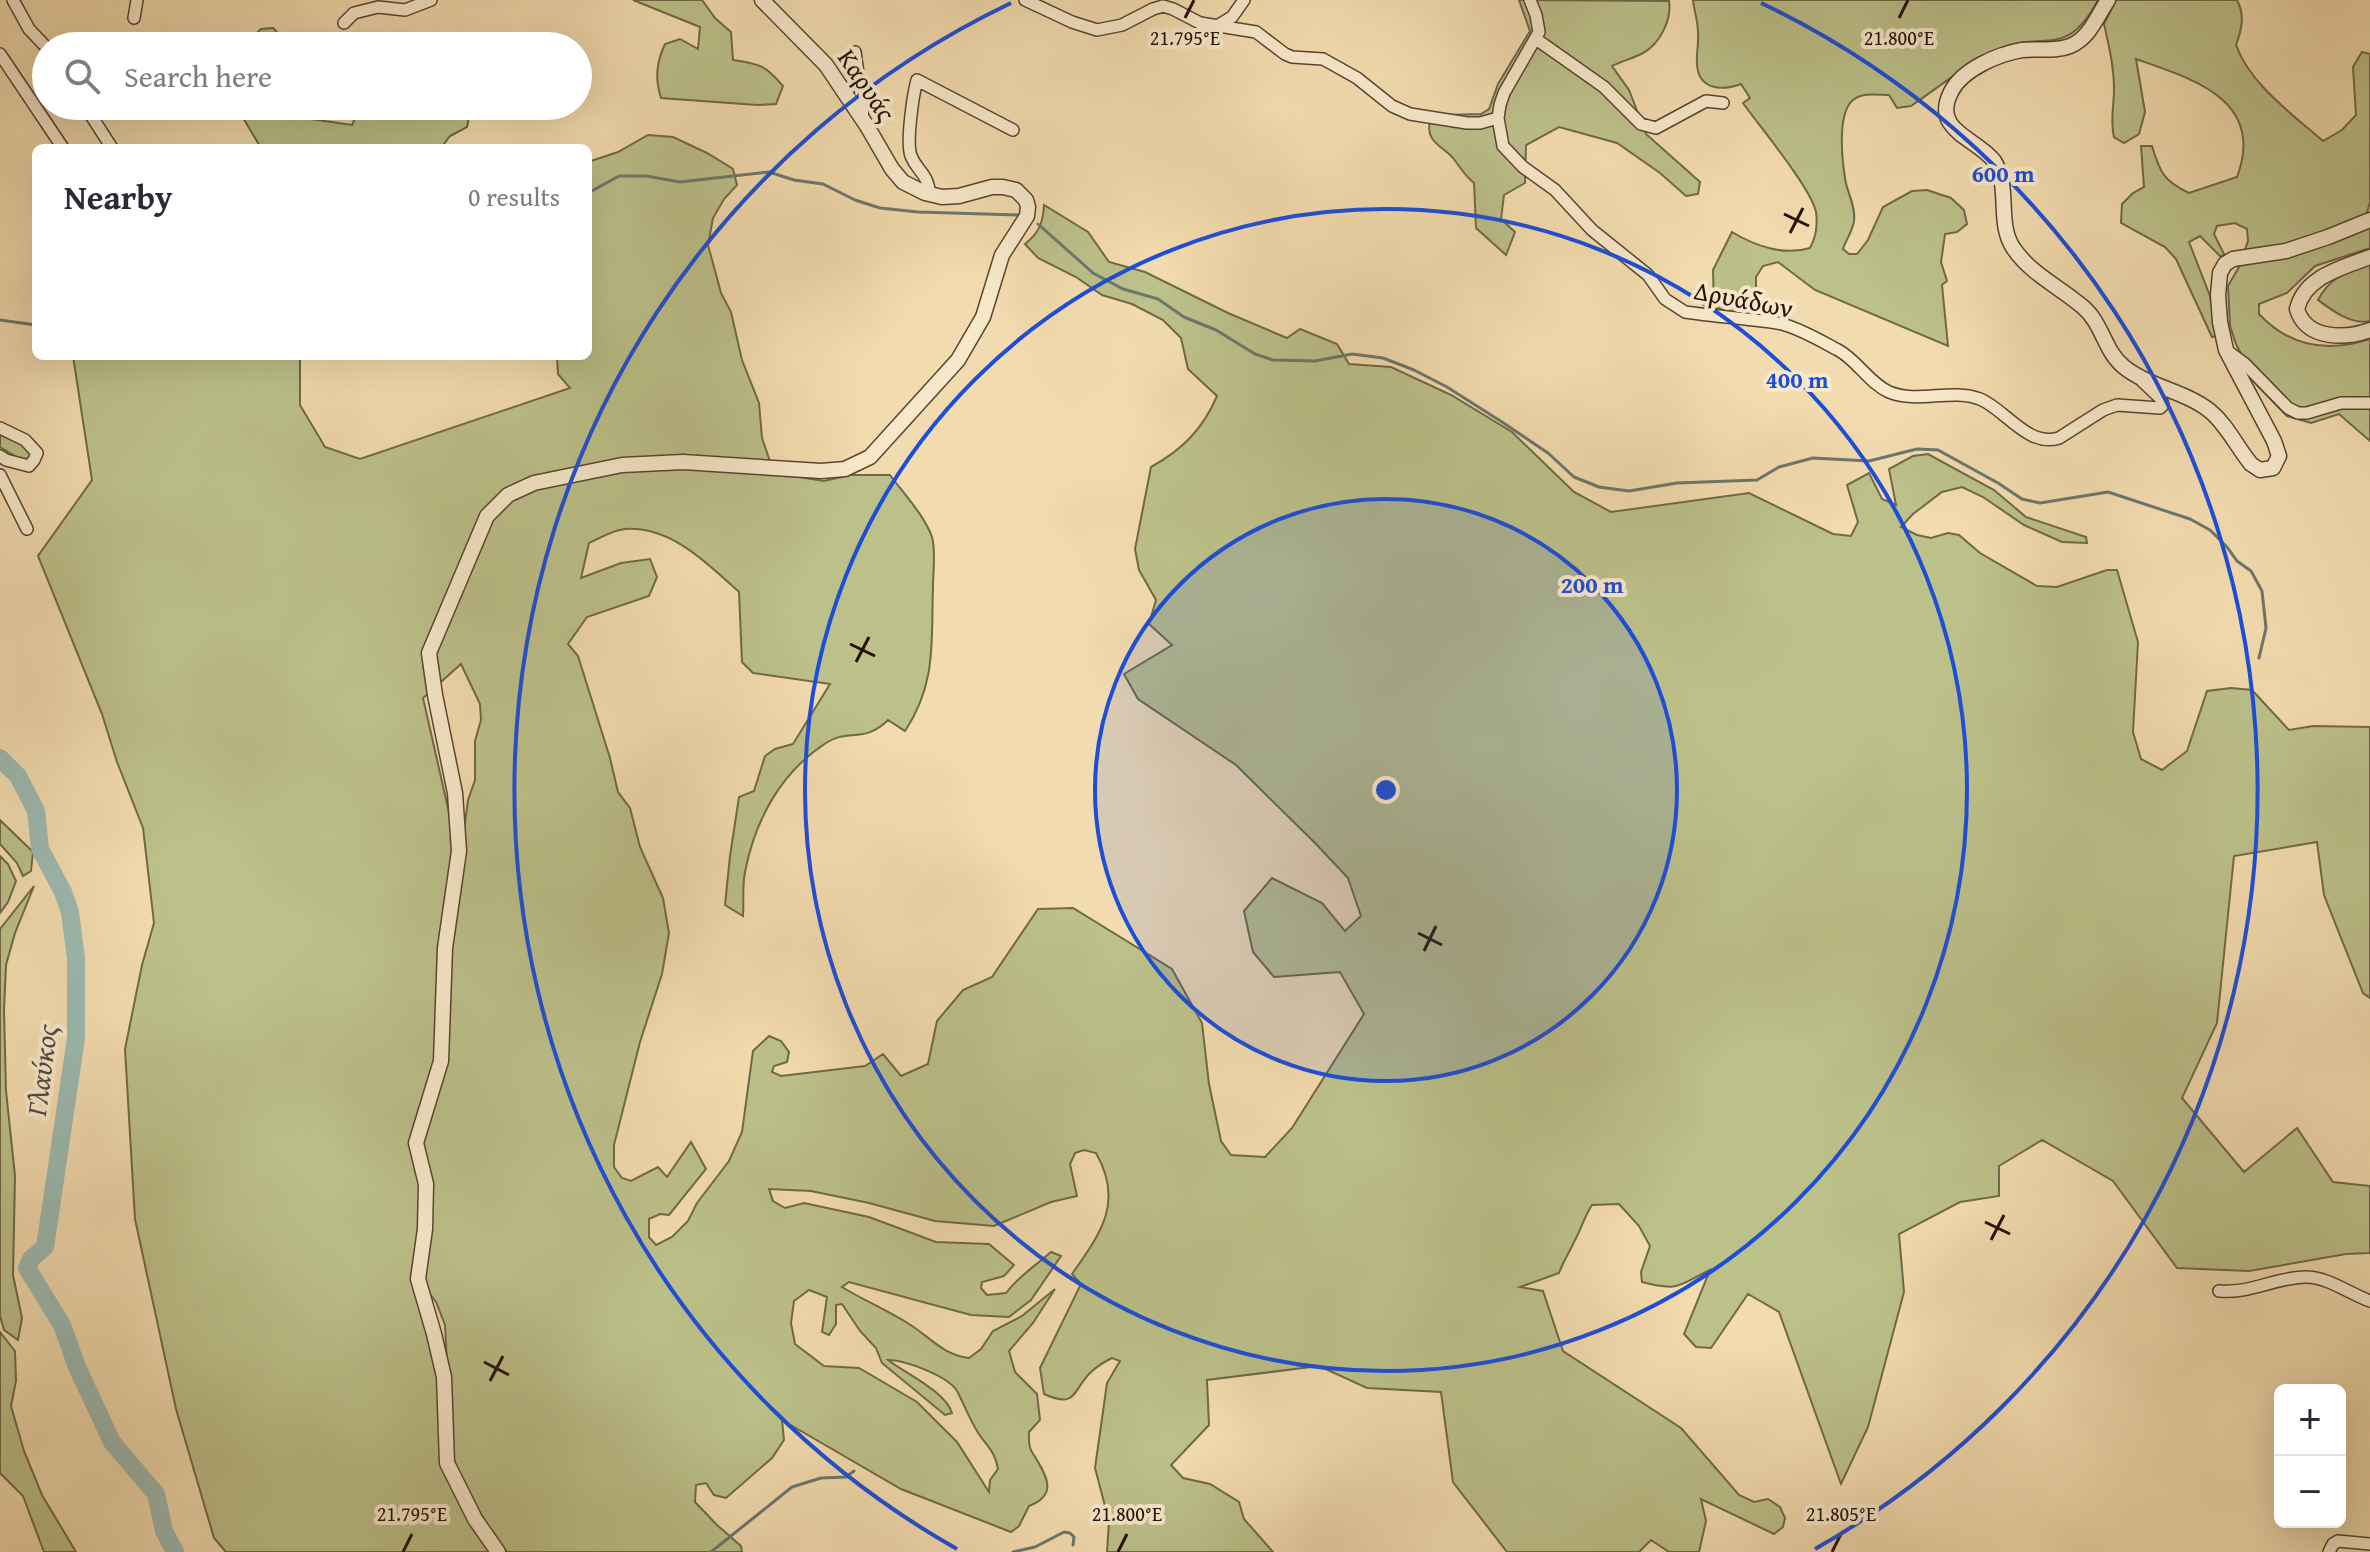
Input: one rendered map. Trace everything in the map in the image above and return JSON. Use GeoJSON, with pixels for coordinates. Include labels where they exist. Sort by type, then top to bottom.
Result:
{"type":"FeatureCollection","features":[{"type":"Feature","properties":{"kind":"street"},"geometry":{"type":"LineString","coordinates":[[13,0],[32,32]]}},
{"type":"Feature","properties":{"kind":"street"},"geometry":{"type":"LineString","coordinates":[[134,18],[137,0]]}},
{"type":"Feature","properties":{"kind":"street"},"geometry":{"type":"LineString","coordinates":[[344,23],[354,13],[378,7],[405,10],[431,0]]}},
{"type":"Feature","properties":{"kind":"street","name":"Καρυάς"},"geometry":{"type":"LineString","coordinates":[[762,0],[773,14],[816,52],[899,178],[930,195]]}},
{"type":"Feature","properties":{"kind":"street"},"geometry":{"type":"LineString","coordinates":[[1025,0],[1097,30],[1122,25],[1163,6],[1200,23],[1256,32],[1292,57],[1323,59],[1357,78],[1392,106],[1420,118],[1467,123],[1498,118],[1504,93],[1539,32],[1530,0]]}},
{"type":"Feature","properties":{"kind":"street"},"geometry":{"type":"LineString","coordinates":[[1217,26],[1232,17],[1244,0]]}},
{"type":"Feature","properties":{"kind":"street"},"geometry":{"type":"LineString","coordinates":[[2108,0],[2086,35],[2072,46],[2008,53],[1959,80],[1951,91],[1947,113],[1954,129],[1984,152],[1997,168],[2006,230],[2014,250],[2092,316],[2116,359],[2136,375],[2211,412],[2251,464],[2260,470],[2273,468],[2279,456],[2226,350],[2220,322],[2220,273],[2225,264],[2233,259],[2286,251],[2370,220]]}},
{"type":"Feature","properties":{"kind":"street"},"geometry":{"type":"LineString","coordinates":[[1536,39],[1604,87],[1641,124],[1656,128],[1706,101],[1723,103]]}},
{"type":"Feature","properties":{"kind":"street"},"geometry":{"type":"LineString","coordinates":[[855,52],[864,112],[862,118]]}},
{"type":"Feature","properties":{"kind":"street"},"geometry":{"type":"LineString","coordinates":[[0,54],[32,102]]}},
{"type":"Feature","properties":{"kind":"street"},"geometry":{"type":"LineString","coordinates":[[498,1552],[475,1519],[447,1463],[444,1377],[418,1279],[425,1229],[426,1184],[416,1143],[441,1061],[445,948],[459,851],[455,793],[429,653],[487,516],[521,487],[622,465],[683,462],[821,471],[845,469],[870,457],[958,360],[983,317],[1002,255],[1028,213],[1023,197],[1007,187],[992,187],[959,196],[930,195],[928,179],[911,155],[911,101],[917,80],[1013,130]]}},
{"type":"Feature","properties":{"kind":"street","name":"Δρυάδων"},"geometry":{"type":"LineString","coordinates":[[1498,118],[1503,146],[1507,151],[1555,190],[1592,230],[1648,275],[1665,299],[1685,312],[1783,324],[1840,351],[1889,392],[1916,396],[1968,396],[1983,401],[2042,439],[2059,438],[2103,410],[2117,405],[2162,407],[2161,399],[2136,375]]}},
{"type":"Feature","properties":{"kind":"street"},"geometry":{"type":"LineString","coordinates":[[44,120],[60,144]]}},
{"type":"Feature","properties":{"kind":"street"},"geometry":{"type":"LineString","coordinates":[[94,120],[109,144]]}},
{"type":"Feature","properties":{"kind":"street"},"geometry":{"type":"LineString","coordinates":[[2370,257],[2323,276],[2304,293],[2297,309],[2302,321],[2311,330],[2320,333],[2350,335],[2370,330]]}},
{"type":"Feature","properties":{"kind":"street"},"geometry":{"type":"LineString","coordinates":[[2226,350],[2245,364],[2288,408],[2298,413],[2341,403],[2370,403]]}},
{"type":"Feature","properties":{"kind":"street"},"geometry":{"type":"LineString","coordinates":[[0,428],[25,440],[37,453],[29,466],[0,456]]}},
{"type":"Feature","properties":{"kind":"street"},"geometry":{"type":"LineString","coordinates":[[0,475],[27,529]]}},
{"type":"Feature","properties":{"kind":"street"},"geometry":{"type":"LineString","coordinates":[[2219,1291],[2249,1290],[2305,1277],[2317,1278],[2370,1301]]}},
{"type":"Feature","properties":{"kind":"street"},"geometry":{"type":"LineString","coordinates":[[2329,1552],[2338,1541],[2370,1544]]}},
{"type":"Feature","properties":{"kind":"green space"},"geometry":{"type":"Polygon","coordinates":[[[633,0],[702,0],[715,18],[731,32],[733,60],[761,67],[783,86],[776,104],[661,98],[657,71],[665,44],[680,39],[698,49],[700,27],[633,0]]]}},
{"type":"Feature","properties":{"kind":"green space"},"geometry":{"type":"Polygon","coordinates":[[[1519,0],[1669,1],[1667,23],[1655,44],[1643,53],[1612,66],[1629,90],[1646,134],[1700,182],[1698,194],[1686,196],[1660,173],[1617,143],[1559,127],[1526,145],[1525,183],[1504,195],[1501,219],[1515,232],[1506,255],[1476,228],[1474,183],[1432,139],[1430,122],[1442,115],[1481,114],[1489,109],[1498,84],[1530,31],[1519,0]]]}},
{"type":"Feature","properties":{"kind":"green space"},"geometry":{"type":"Polygon","coordinates":[[[1693,0],[2098,0],[2075,31],[2052,40],[2027,42],[1994,51],[1911,106],[1897,108],[1889,95],[1875,94],[1857,97],[1848,106],[1842,148],[1854,221],[1843,249],[1849,254],[1857,254],[1868,240],[1883,207],[1912,191],[1927,190],[1951,198],[1964,210],[1967,224],[1957,232],[1945,234],[1941,262],[1947,281],[1942,285],[1948,346],[1815,290],[1778,262],[1763,266],[1756,277],[1756,302],[1750,307],[1736,312],[1714,307],[1713,270],[1732,232],[1770,248],[1800,250],[1810,248],[1817,217],[1805,188],[1743,103],[1750,98],[1741,84],[1719,88],[1702,80],[1697,65],[1698,28],[1693,0]]]}},
{"type":"Feature","properties":{"kind":"green space"},"geometry":{"type":"Polygon","coordinates":[[[2116,0],[2237,0],[2242,22],[2236,45],[2242,59],[2273,98],[2323,141],[2342,130],[2356,115],[2353,67],[2362,52],[2370,54],[2370,202],[2366,216],[2370,217],[2370,248],[2315,266],[2287,293],[2259,304],[2259,314],[2284,334],[2310,344],[2339,346],[2370,339],[2370,441],[2339,414],[2311,423],[2287,416],[2257,385],[2230,326],[2228,286],[2248,241],[2247,229],[2235,223],[2217,226],[2214,234],[2224,254],[2221,257],[2200,236],[2189,242],[2210,296],[2217,336],[2212,337],[2176,259],[2165,247],[2121,223],[2122,204],[2144,187],[2141,146],[2152,146],[2164,175],[2189,193],[2237,177],[2243,151],[2241,129],[2233,111],[2219,97],[2180,75],[2136,59],[2145,112],[2139,134],[2124,143],[2114,137],[2113,73],[2104,24],[2116,0]]]}},
{"type":"Feature","properties":{"kind":"green space"},"geometry":{"type":"Polygon","coordinates":[[[273,28],[277,32],[258,32],[273,28]]]}},
{"type":"Feature","properties":{"kind":"green space"},"geometry":{"type":"Polygon","coordinates":[[[244,120],[318,120],[352,125],[354,120],[468,120],[467,127],[450,136],[444,144],[259,144],[244,120]]]}},
{"type":"Feature","properties":{"kind":"green space"},"geometry":{"type":"Polygon","coordinates":[[[648,135],[673,137],[733,169],[737,185],[713,218],[708,245],[721,293],[731,312],[742,360],[759,403],[762,438],[774,473],[824,481],[850,475],[890,475],[924,521],[932,537],[934,555],[930,661],[923,696],[915,713],[905,731],[888,720],[871,732],[842,736],[826,743],[783,783],[763,816],[750,853],[744,877],[743,916],[725,905],[739,797],[754,791],[765,756],[775,749],[793,744],[830,684],[753,673],[742,662],[739,592],[687,548],[658,534],[625,529],[589,543],[581,578],[621,563],[650,559],[657,577],[649,596],[587,617],[568,644],[578,656],[618,792],[630,808],[640,847],[663,898],[669,933],[662,974],[640,1042],[614,1145],[614,1167],[622,1178],[631,1181],[658,1167],[667,1177],[691,1142],[706,1169],[669,1215],[660,1214],[649,1219],[649,1237],[656,1245],[672,1237],[688,1221],[697,1203],[729,1161],[742,1132],[753,1051],[769,1036],[781,1041],[789,1052],[787,1062],[774,1066],[772,1072],[781,1076],[865,1066],[883,1054],[901,1076],[928,1064],[937,1021],[963,990],[992,977],[1038,909],[1073,908],[1172,969],[1202,1023],[1209,1084],[1221,1141],[1231,1155],[1265,1157],[1292,1128],[1364,1014],[1340,972],[1274,977],[1253,952],[1244,911],[1272,878],[1322,903],[1345,931],[1361,916],[1348,878],[1236,765],[1138,699],[1124,674],[1172,645],[1149,624],[1156,600],[1139,570],[1135,549],[1151,467],[1190,438],[1217,396],[1188,369],[1181,338],[1163,320],[1132,304],[1102,295],[1076,277],[1038,258],[1025,244],[1039,227],[1044,205],[1088,232],[1109,262],[1145,272],[1287,338],[1300,329],[1337,344],[1349,364],[1391,367],[1451,395],[1512,432],[1574,492],[1611,512],[1749,493],[1833,534],[1851,536],[1858,522],[1847,485],[1869,473],[1882,499],[1896,505],[1889,469],[1913,456],[1928,454],[1994,490],[2026,517],[2086,537],[2087,543],[2062,542],[2024,525],[1983,497],[1962,487],[1942,492],[1901,527],[1931,538],[1948,533],[1959,535],[1980,553],[2037,586],[2057,587],[2107,570],[2117,570],[2138,642],[2133,732],[2141,759],[2162,770],[2187,751],[2207,691],[2231,688],[2252,690],[2289,730],[2313,726],[2370,727],[2370,998],[2363,993],[2324,895],[2317,842],[2234,856],[2217,1023],[2182,1098],[2244,1172],[2297,1128],[2333,1182],[2370,1186],[2370,1253],[2346,1254],[2249,1271],[2177,1268],[2113,1181],[2042,1140],[1999,1166],[1999,1196],[1960,1202],[1899,1234],[1904,1292],[1868,1427],[1841,1484],[1779,1312],[1748,1294],[1711,1348],[1696,1347],[1684,1334],[1710,1270],[1672,1287],[1642,1282],[1641,1272],[1650,1246],[1639,1226],[1619,1204],[1592,1205],[1559,1273],[1520,1287],[1543,1291],[1563,1351],[1681,1428],[1739,1495],[1754,1502],[1768,1499],[1780,1507],[1785,1518],[1783,1527],[1774,1534],[1701,1499],[1706,1521],[1699,1552],[1669,1552],[1651,1540],[1639,1552],[1507,1552],[1453,1482],[1441,1392],[1367,1388],[1319,1366],[1207,1380],[1209,1425],[1171,1465],[1183,1478],[1210,1484],[1239,1502],[1244,1519],[1273,1552],[1107,1552],[1109,1521],[1095,1468],[1107,1383],[1120,1361],[1112,1358],[1100,1365],[1073,1396],[1063,1400],[1044,1394],[1040,1368],[1081,1284],[1072,1274],[1100,1231],[1105,1216],[1108,1187],[1096,1153],[1084,1150],[1075,1153],[1070,1164],[1077,1196],[1051,1202],[994,1226],[935,1221],[811,1191],[769,1189],[773,1201],[785,1208],[804,1203],[869,1217],[936,1242],[989,1244],[1014,1265],[1004,1276],[982,1282],[981,1288],[987,1295],[1006,1293],[1051,1252],[1061,1256],[1031,1300],[1009,1317],[971,1315],[849,1282],[842,1287],[909,1324],[944,1349],[969,1358],[981,1349],[993,1331],[1022,1316],[1055,1289],[1033,1323],[1009,1351],[1015,1372],[1037,1394],[1040,1420],[1029,1432],[1029,1442],[1047,1482],[1045,1495],[1029,1506],[1019,1526],[1011,1532],[901,1489],[782,1420],[784,1440],[772,1458],[726,1498],[714,1495],[706,1483],[696,1485],[695,1502],[741,1546],[742,1552],[507,1552],[488,1527],[456,1468],[451,1446],[445,1325],[436,1302],[427,1290],[423,1272],[412,1283],[438,1377],[442,1461],[493,1552],[226,1552],[214,1538],[176,1409],[135,1219],[125,1049],[154,923],[143,828],[102,714],[38,556],[92,480],[74,360],[300,360],[300,405],[325,447],[360,459],[570,388],[558,374],[557,360],[592,360],[592,161],[618,152],[648,135]],[[461,664],[423,698],[460,861],[468,800],[475,780],[475,741],[481,720],[480,704],[461,664]],[[809,1290],[794,1301],[791,1323],[795,1344],[824,1366],[859,1368],[917,1402],[957,1442],[989,1492],[990,1480],[998,1469],[997,1463],[957,1391],[926,1370],[888,1360],[942,1398],[952,1413],[945,1415],[882,1363],[876,1348],[842,1304],[836,1305],[836,1324],[829,1335],[822,1332],[827,1297],[809,1290]]]}},
{"type":"Feature","properties":{"kind":"green space"},"geometry":{"type":"Polygon","coordinates":[[[2370,263],[2370,321],[2349,319],[2318,300],[2334,281],[2370,263]]]}},
{"type":"Feature","properties":{"kind":"green space"},"geometry":{"type":"Polygon","coordinates":[[[0,431],[30,450],[31,458],[23,461],[0,447],[0,431]]]}},
{"type":"Feature","properties":{"kind":"green space"},"geometry":{"type":"Polygon","coordinates":[[[0,820],[33,852],[31,871],[23,876],[17,863],[0,844],[0,820]]]}},
{"type":"Feature","properties":{"kind":"green space"},"geometry":{"type":"Polygon","coordinates":[[[0,856],[8,864],[16,881],[0,913],[0,856]]]}},
{"type":"Feature","properties":{"kind":"green space"},"geometry":{"type":"Polygon","coordinates":[[[34,886],[6,965],[4,1010],[6,1091],[15,1176],[13,1275],[22,1318],[18,1340],[4,1330],[0,1316],[0,929],[34,886]]]}},
{"type":"Feature","properties":{"kind":"green space"},"geometry":{"type":"Polygon","coordinates":[[[0,1332],[15,1351],[16,1381],[11,1406],[24,1451],[42,1495],[76,1552],[44,1552],[23,1496],[0,1473],[0,1332]]]}},
{"type":"Feature","properties":{"kind":"waterway"},"geometry":{"type":"LineString","coordinates":[[592,191],[619,176],[646,176],[680,182],[769,172],[823,184],[880,208],[1021,215]]}},
{"type":"Feature","properties":{"kind":"waterway"},"geometry":{"type":"LineString","coordinates":[[1038,224],[1093,273],[1123,289],[1158,299],[1184,317],[1216,330],[1255,354],[1273,360],[1315,361],[1352,354],[1383,358],[1414,370],[1502,422],[1548,453],[1574,477],[1599,487],[1629,491],[1677,483],[1757,480],[1779,467],[1813,458],[1869,461],[1917,449],[1938,450],[2022,499],[2040,503],[2108,492],[2190,519],[2210,530],[2237,561],[2251,571],[2262,591],[2266,628],[2259,658]]}},
{"type":"Feature","properties":{"kind":"waterway"},"geometry":{"type":"LineString","coordinates":[[0,320],[32,324]]}},
{"type":"Feature","properties":{"kind":"waterway","name":"Γλαύκος"},"geometry":{"type":"LineString","coordinates":[[0,758],[18,776],[36,811],[40,849],[70,912],[76,959],[76,1038],[45,1247],[31,1259],[27,1268],[62,1325],[77,1367],[112,1442],[156,1494],[164,1531],[175,1552]]}},
{"type":"Feature","properties":{"kind":"waterway"},"geometry":{"type":"LineString","coordinates":[[711,1552],[792,1487],[821,1478],[846,1477],[854,1471]]}},
{"type":"Feature","properties":{"kind":"waterway"},"geometry":{"type":"LineString","coordinates":[[1013,1552],[1035,1547],[1064,1532],[1074,1537],[1073,1545]]}}]}
